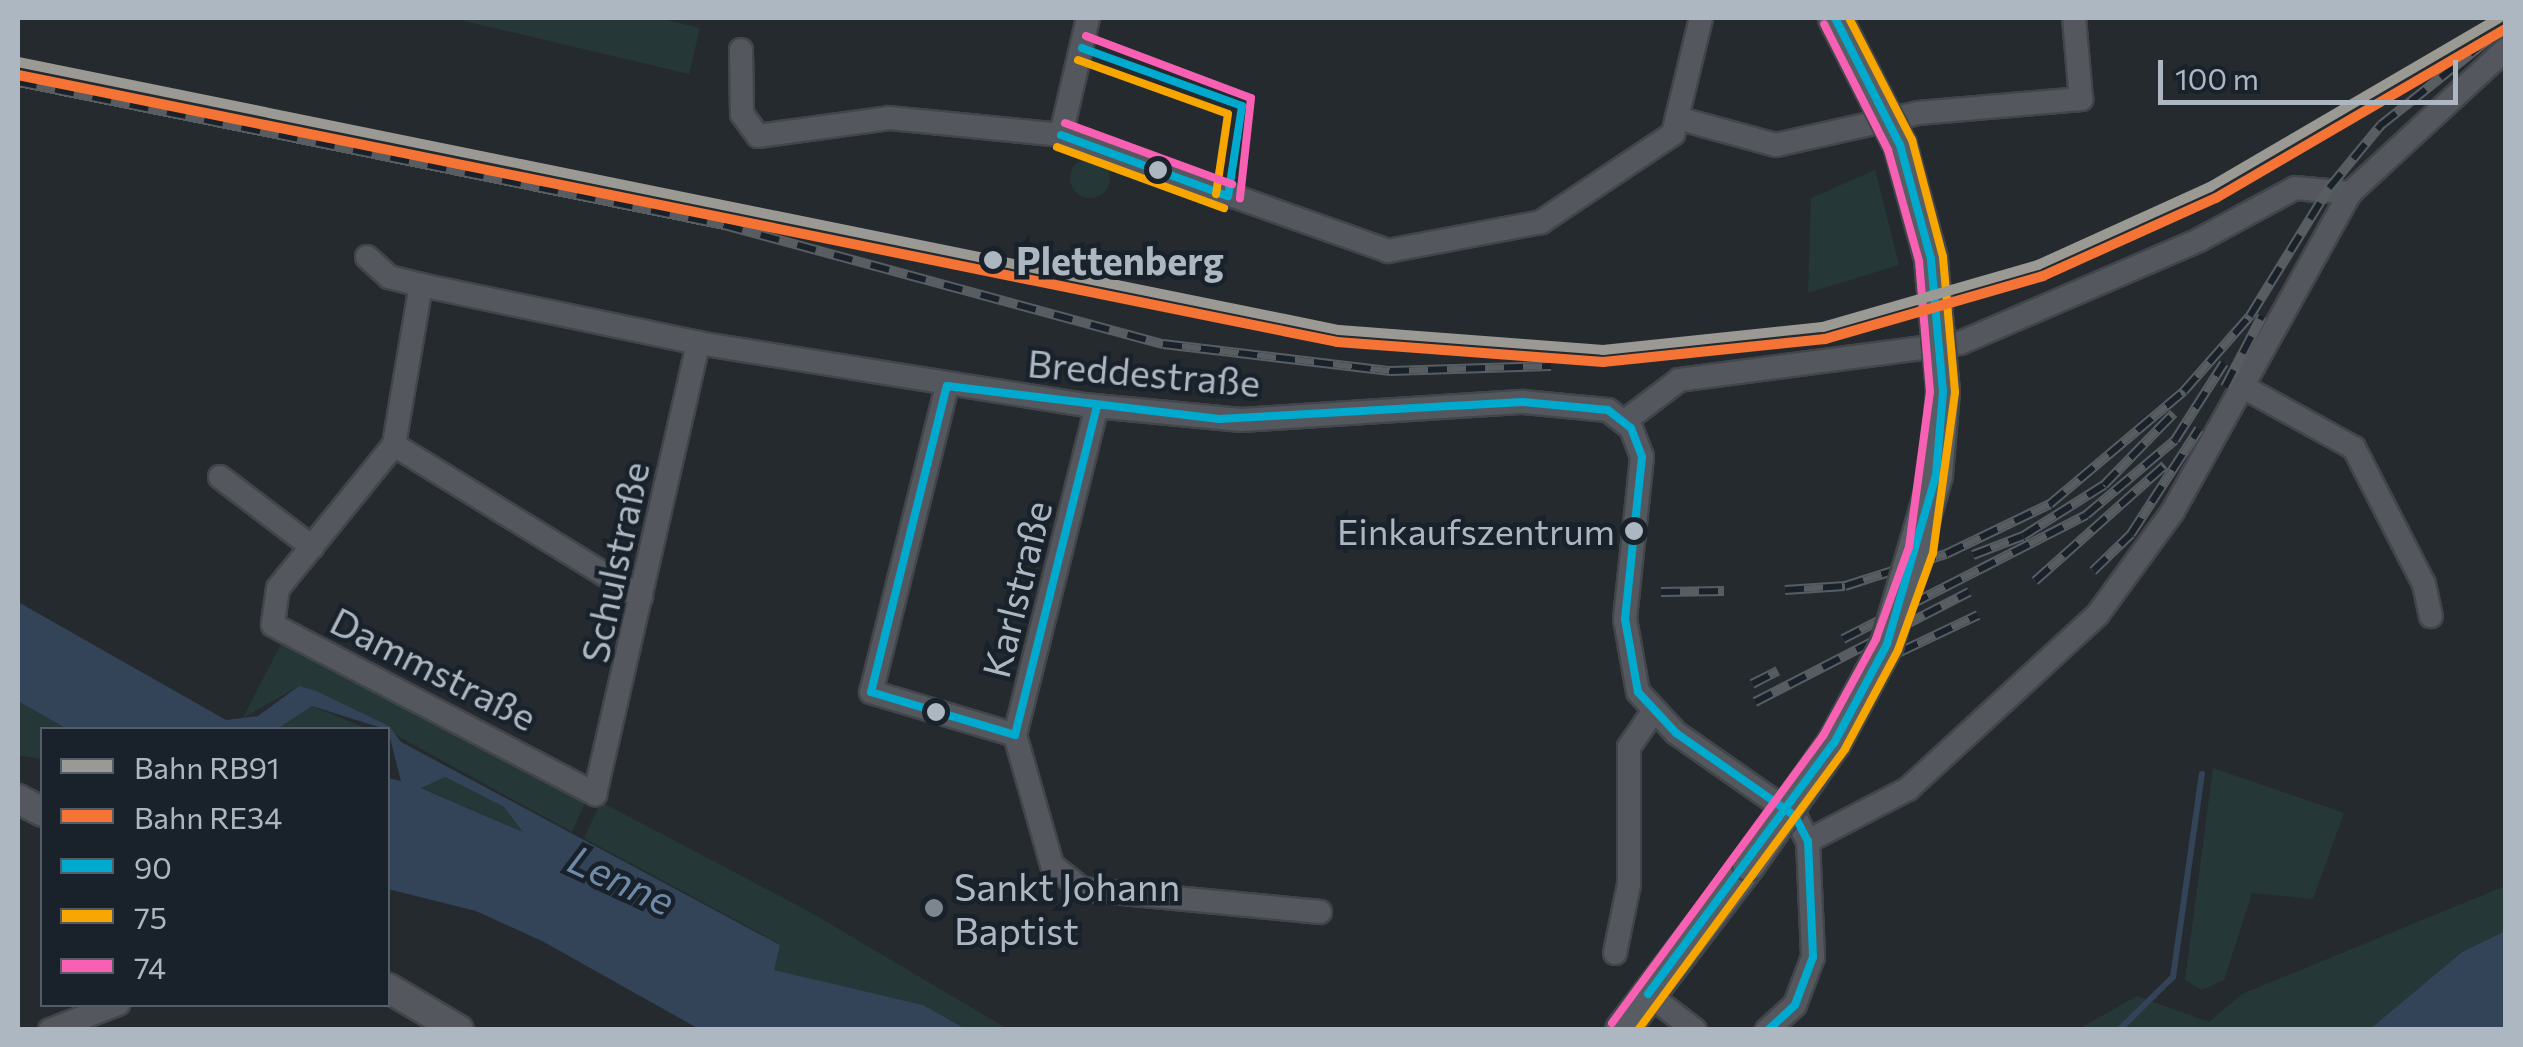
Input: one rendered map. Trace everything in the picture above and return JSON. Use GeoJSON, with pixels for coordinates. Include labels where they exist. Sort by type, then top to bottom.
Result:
{"type":"FeatureCollection","features":[{"type":"Feature","properties":{"kind":"main road"},"geometry":{"type":"LineString","coordinates":[[1622,1030],[1750,864],[1834,743],[1887,644],[1936,475],[1943,392],[1932,259],[1900,145],[1835,18]]}},
{"type":"Feature","properties":{"kind":"street"},"geometry":{"type":"LineString","coordinates":[[1061,135],[1088,18]]}},
{"type":"Feature","properties":{"kind":"street"},"geometry":{"type":"LineString","coordinates":[[740,50],[742,114],[758,136],[889,118],[1061,135],[1388,251],[1454,246],[1541,222],[1675,126],[1700,18]]}},
{"type":"Feature","properties":{"kind":"street"},"geometry":{"type":"LineString","coordinates":[[1675,126],[1776,145],[1918,113],[2082,99],[2074,18]]}},
{"type":"Feature","properties":{"kind":"street"},"geometry":{"type":"LineString","coordinates":[[1808,841],[1908,790],[2098,614],[2174,511],[2350,193],[2506,48]]}},
{"type":"Feature","properties":{"kind":"street"},"geometry":{"type":"LineString","coordinates":[[1767,1030],[1795,1005],[1813,957],[1808,841],[1768,793],[1653,712],[1627,648],[1644,476],[1625,421],[1678,380],[1960,343],[2264,207],[2294,188],[2350,193]]}},
{"type":"Feature","properties":{"kind":"street","name":"Breddestraße"},"geometry":{"type":"LineString","coordinates":[[367,257],[390,277],[422,286],[698,343],[947,386],[1098,406],[1279,420],[1556,401],[1592,404],[1625,421]]}},
{"type":"Feature","properties":{"kind":"street"},"geometry":{"type":"LineString","coordinates":[[220,476],[312,547],[394,445],[422,286]]}},
{"type":"Feature","properties":{"kind":"street","name":"Schulstraße"},"geometry":{"type":"LineString","coordinates":[[595,794],[698,343]]}},
{"type":"Feature","properties":{"kind":"street"},"geometry":{"type":"LineString","coordinates":[[947,386],[870,692],[1015,735]]}},
{"type":"Feature","properties":{"kind":"street"},"geometry":{"type":"LineString","coordinates":[[2245,388],[2316,423],[2368,466],[2431,616]]}},
{"type":"Feature","properties":{"kind":"street","name":"Karlstraße"},"geometry":{"type":"LineString","coordinates":[[1098,406],[1015,735],[1064,882],[1320,912]]}},
{"type":"Feature","properties":{"kind":"street"},"geometry":{"type":"LineString","coordinates":[[394,445],[641,597]]}},
{"type":"Feature","properties":{"kind":"street","name":"Dammstraße"},"geometry":{"type":"LineString","coordinates":[[312,547],[278,588],[273,625],[595,794]]}},
{"type":"Feature","properties":{"kind":"street"},"geometry":{"type":"LineString","coordinates":[[1615,953],[1629,884],[1630,747],[1653,712]]}},
{"type":"Feature","properties":{"kind":"street"},"geometry":{"type":"LineString","coordinates":[[18,799],[40,811]]}},
{"type":"Feature","properties":{"kind":"street"},"geometry":{"type":"LineString","coordinates":[[390,989],[459,1030]]}},
{"type":"Feature","properties":{"kind":"street"},"geometry":{"type":"LineString","coordinates":[[1648,994],[1695,1030]]}},
{"type":"Feature","properties":{"kind":"street"},"geometry":{"type":"LineString","coordinates":[[50,1030],[110,1007]]}},
{"type":"Feature","properties":{"kind":"shaded area"},"geometry":{"type":"Polygon","coordinates":[[[452,18],[658,18],[700,28],[689,74],[452,18]]]}},
{"type":"Feature","properties":{"kind":"shaded area"},"geometry":{"type":"Polygon","coordinates":[[[1090,158],[1104,164],[1110,178],[1104,192],[1090,198],[1076,192],[1070,178],[1076,164],[1090,158]]]}},
{"type":"Feature","properties":{"kind":"shaded area"},"geometry":{"type":"Polygon","coordinates":[[[1875,170],[1899,265],[1808,293],[1811,198],[1875,170]]]}},
{"type":"Feature","properties":{"kind":"shaded area"},"geometry":{"type":"Polygon","coordinates":[[[283,640],[574,782],[585,803],[572,832],[390,732],[390,727],[381,727],[314,690],[299,686],[243,718],[283,640]]]}},
{"type":"Feature","properties":{"kind":"shaded area"},"geometry":{"type":"Polygon","coordinates":[[[18,701],[64,727],[40,727],[40,759],[18,755],[18,701]]]}},
{"type":"Feature","properties":{"kind":"shaded area"},"geometry":{"type":"Polygon","coordinates":[[[312,706],[363,727],[275,727],[312,706]]]}},
{"type":"Feature","properties":{"kind":"shaded area"},"geometry":{"type":"Polygon","coordinates":[[[2213,768],[2344,813],[2313,899],[2252,893],[2224,980],[2202,990],[2185,980],[2213,768]]]}},
{"type":"Feature","properties":{"kind":"shaded area"},"geometry":{"type":"Polygon","coordinates":[[[445,777],[504,807],[525,833],[420,787],[445,777]]]}},
{"type":"Feature","properties":{"kind":"shaded area"},"geometry":{"type":"Polygon","coordinates":[[[601,802],[808,911],[1008,1029],[966,1029],[923,1005],[773,970],[780,944],[584,838],[601,802]]]}},
{"type":"Feature","properties":{"kind":"shaded area"},"geometry":{"type":"Polygon","coordinates":[[[2505,886],[2505,931],[2462,952],[2370,1029],[2077,1030],[2137,996],[2209,1022],[2242,994],[2505,886]]]}},
{"type":"Feature","properties":{"kind":"water"},"geometry":{"type":"Polygon","coordinates":[[[18,602],[226,720],[258,716],[299,686],[390,727],[312,706],[280,727],[64,727],[18,701],[18,602]]]}},
{"type":"Feature","properties":{"kind":"water","name":"Lenne"},"geometry":{"type":"Polygon","coordinates":[[[390,727],[401,742],[780,945],[774,970],[923,1005],[966,1029],[699,1029],[544,942],[476,911],[390,890],[390,778],[401,781],[390,727]],[[445,777],[421,788],[523,832],[504,807],[445,777]]]}},
{"type":"Feature","properties":{"kind":"water"},"geometry":{"type":"Polygon","coordinates":[[[2505,931],[2505,1029],[2370,1029],[2462,952],[2505,931]]]}},
{"type":"Feature","properties":{"kind":"waterway"},"geometry":{"type":"LineString","coordinates":[[2119,1030],[2173,977],[2202,774]]}},
{"type":"Feature","properties":{"kind":"railway"},"geometry":{"type":"LineString","coordinates":[[1785,590],[1845,586],[1946,554],[2050,504],[2184,391],[2250,316],[2329,188],[2381,125],[2489,39]]}},
{"type":"Feature","properties":{"kind":"railway"},"geometry":{"type":"LineString","coordinates":[[18,82],[724,225],[1163,344],[1390,371],[1551,366]]}},
{"type":"Feature","properties":{"kind":"railway"},"geometry":{"type":"LineString","coordinates":[[2225,387],[2262,316]]}},
{"type":"Feature","properties":{"kind":"railway"},"geometry":{"type":"LineString","coordinates":[[1843,639],[2086,515],[2175,440],[2224,363]]}},
{"type":"Feature","properties":{"kind":"railway"},"geometry":{"type":"LineString","coordinates":[[1973,555],[2023,536],[2104,485],[2174,413]]}},
{"type":"Feature","properties":{"kind":"railway"},"geometry":{"type":"LineString","coordinates":[[2093,571],[2131,534],[2199,429]]}},
{"type":"Feature","properties":{"kind":"railway"},"geometry":{"type":"LineString","coordinates":[[2035,581],[2165,465]]}},
{"type":"Feature","properties":{"kind":"railway"},"geometry":{"type":"LineString","coordinates":[[1661,592],[1724,591]]}},
{"type":"Feature","properties":{"kind":"railway"},"geometry":{"type":"LineString","coordinates":[[1755,702],[1969,592]]}},
{"type":"Feature","properties":{"kind":"railway"},"geometry":{"type":"LineString","coordinates":[[1866,668],[1978,615]]}},
{"type":"Feature","properties":{"kind":"railway"},"geometry":{"type":"LineString","coordinates":[[1752,684],[1778,671]]}},
{"type":"Feature","properties":{"kind":"rail line","name":"RB91"},"geometry":{"type":"LineString","coordinates":[[18,62],[1339,330],[1603,350],[1823,327],[2038,265],[2210,187],[2499,18]]}},
{"type":"Feature","properties":{"kind":"rail line","name":"RE34"},"geometry":{"type":"LineString","coordinates":[[18,75],[1337,342],[1603,362],[1825,339],[2043,276],[2216,198],[2505,29]]}},
{"type":"Feature","properties":{"kind":"transit line","name":"90"},"geometry":{"type":"LineString","coordinates":[[1648,994],[1834,743],[1887,644],[1936,475],[1943,392],[1931,259],[1900,145],[1835,18]]}},
{"type":"Feature","properties":{"kind":"transit line","name":"75"},"geometry":{"type":"LineString","coordinates":[[1638,1030],[1845,749],[1898,650],[1933,553],[1955,392],[1943,257],[1912,140],[1849,18]]}},
{"type":"Feature","properties":{"kind":"transit line","name":"74"},"geometry":{"type":"LineString","coordinates":[[1612,1023],[1823,736],[1876,639],[1909,547],[1930,392],[1919,261],[1888,150],[1824,24]]}},
{"type":"Feature","properties":{"kind":"transit line","name":"74"},"geometry":{"type":"LineString","coordinates":[[1086,36],[1251,98],[1240,198]]}},
{"type":"Feature","properties":{"kind":"transit line","name":"90"},"geometry":{"type":"LineString","coordinates":[[1082,48],[1242,106],[1228,196]]}},
{"type":"Feature","properties":{"kind":"transit line","name":"75"},"geometry":{"type":"LineString","coordinates":[[1078,60],[1228,114],[1216,194]]}},
{"type":"Feature","properties":{"kind":"transit line","name":"74"},"geometry":{"type":"LineString","coordinates":[[1065,123],[1232,184]]}},
{"type":"Feature","properties":{"kind":"transit line","name":"90"},"geometry":{"type":"LineString","coordinates":[[1061,135],[1228,196]]}},
{"type":"Feature","properties":{"kind":"transit line","name":"75"},"geometry":{"type":"LineString","coordinates":[[1057,147],[1224,208]]}},
{"type":"Feature","properties":{"kind":"transit line","name":"90"},"geometry":{"type":"LineString","coordinates":[[1097,406],[1015,735],[871,692],[947,386],[1219,419],[1523,402],[1608,410],[1631,428],[1642,457],[1625,619],[1638,692],[1676,733],[1795,816],[1808,841],[1813,957],[1795,1005],[1768,1030]]}},
{"type":"Feature","properties":{"kind":"place","name":"Plettenberg"},"geometry":{"type":"Point","coordinates":[993,260]}},
{"type":"Feature","properties":{"kind":"place","name":"Einkaufszentrum"},"geometry":{"type":"Point","coordinates":[1634,531]}},
{"type":"Feature","properties":{"kind":"place","name":"Sankt Johann Baptist"},"geometry":{"type":"Point","coordinates":[934,908]}}]}
